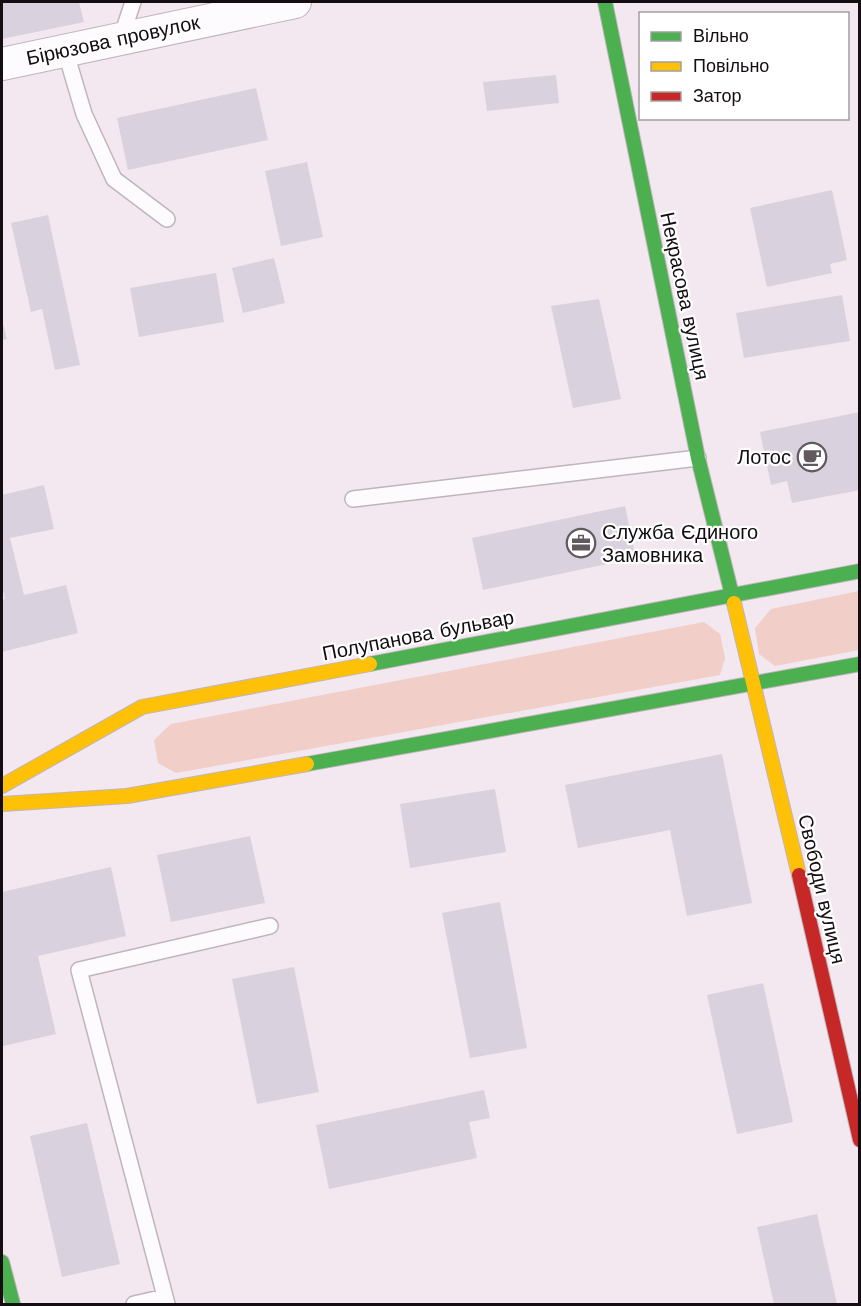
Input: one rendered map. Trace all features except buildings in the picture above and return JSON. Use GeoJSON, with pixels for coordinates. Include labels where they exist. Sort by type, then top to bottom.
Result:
{"type":"FeatureCollection","features":[{"type":"Feature","properties":{"kind":"street","name":"Бірюзова провулок"},"geometry":{"type":"LineString","coordinates":[[2,64],[295,2]]}},
{"type":"Feature","properties":{"kind":"street","name":"Некрасова вулиця"},"geometry":{"type":"LineString","coordinates":[[605,2],[698,458],[732,597]]}},
{"type":"Feature","properties":{"kind":"street","name":"Полупанова бульвар"},"geometry":{"type":"LineString","coordinates":[[2,786],[142,707],[860,571]]}},
{"type":"Feature","properties":{"kind":"street","name":"Свободи вулиця"},"geometry":{"type":"LineString","coordinates":[[732,597],[754,682],[860,1140]]}},
{"type":"Feature","properties":{"kind":"street"},"geometry":{"type":"LineString","coordinates":[[2,804],[127,796],[860,664]]}},
{"type":"Feature","properties":{"kind":"street"},"geometry":{"type":"LineString","coordinates":[[2,1262],[13,1305]]}},
{"type":"Feature","properties":{"kind":"lane"},"geometry":{"type":"LineString","coordinates":[[121,38],[133,2]]}},
{"type":"Feature","properties":{"kind":"lane"},"geometry":{"type":"LineString","coordinates":[[65,50],[84,114],[114,179],[167,219]]}},
{"type":"Feature","properties":{"kind":"lane"},"geometry":{"type":"LineString","coordinates":[[353,499],[698,458]]}},
{"type":"Feature","properties":{"kind":"lane"},"geometry":{"type":"LineString","coordinates":[[134,1305],[166,1301],[79,970],[270,926]]}},
{"type":"Feature","properties":{"kind":"shaded area"},"geometry":{"type":"Polygon","coordinates":[[[859,591],[859,650],[775,666],[759,654],[755,628],[771,609],[859,591]]]}},
{"type":"Feature","properties":{"kind":"shaded area"},"geometry":{"type":"Polygon","coordinates":[[[704,622],[720,634],[725,658],[720,675],[176,773],[158,763],[154,740],[171,724],[704,622]]]}},
{"type":"Feature","properties":{"kind":"traffic: fast"},"geometry":{"type":"LineString","coordinates":[[605,2],[698,458],[734,603]]}},
{"type":"Feature","properties":{"kind":"traffic: fast"},"geometry":{"type":"LineString","coordinates":[[370,664],[860,571]]}},
{"type":"Feature","properties":{"kind":"traffic: fast"},"geometry":{"type":"LineString","coordinates":[[307,764],[860,664]]}},
{"type":"Feature","properties":{"kind":"traffic: fast"},"geometry":{"type":"LineString","coordinates":[[2,1262],[13,1304]]}},
{"type":"Feature","properties":{"kind":"traffic: slow"},"geometry":{"type":"LineString","coordinates":[[734,603],[799,875]]}},
{"type":"Feature","properties":{"kind":"traffic: slow"},"geometry":{"type":"LineString","coordinates":[[2,786],[142,707],[370,664]]}},
{"type":"Feature","properties":{"kind":"traffic: slow"},"geometry":{"type":"LineString","coordinates":[[2,804],[127,796],[307,764]]}},
{"type":"Feature","properties":{"kind":"traffic: jam"},"geometry":{"type":"LineString","coordinates":[[799,875],[860,1140]]}},
{"type":"Feature","properties":{"kind":"place","name":"Лотос"},"geometry":{"type":"Point","coordinates":[812,457]}},
{"type":"Feature","properties":{"kind":"place","name":"Служба Єдиного Замовника"},"geometry":{"type":"Point","coordinates":[581,543]}}]}
